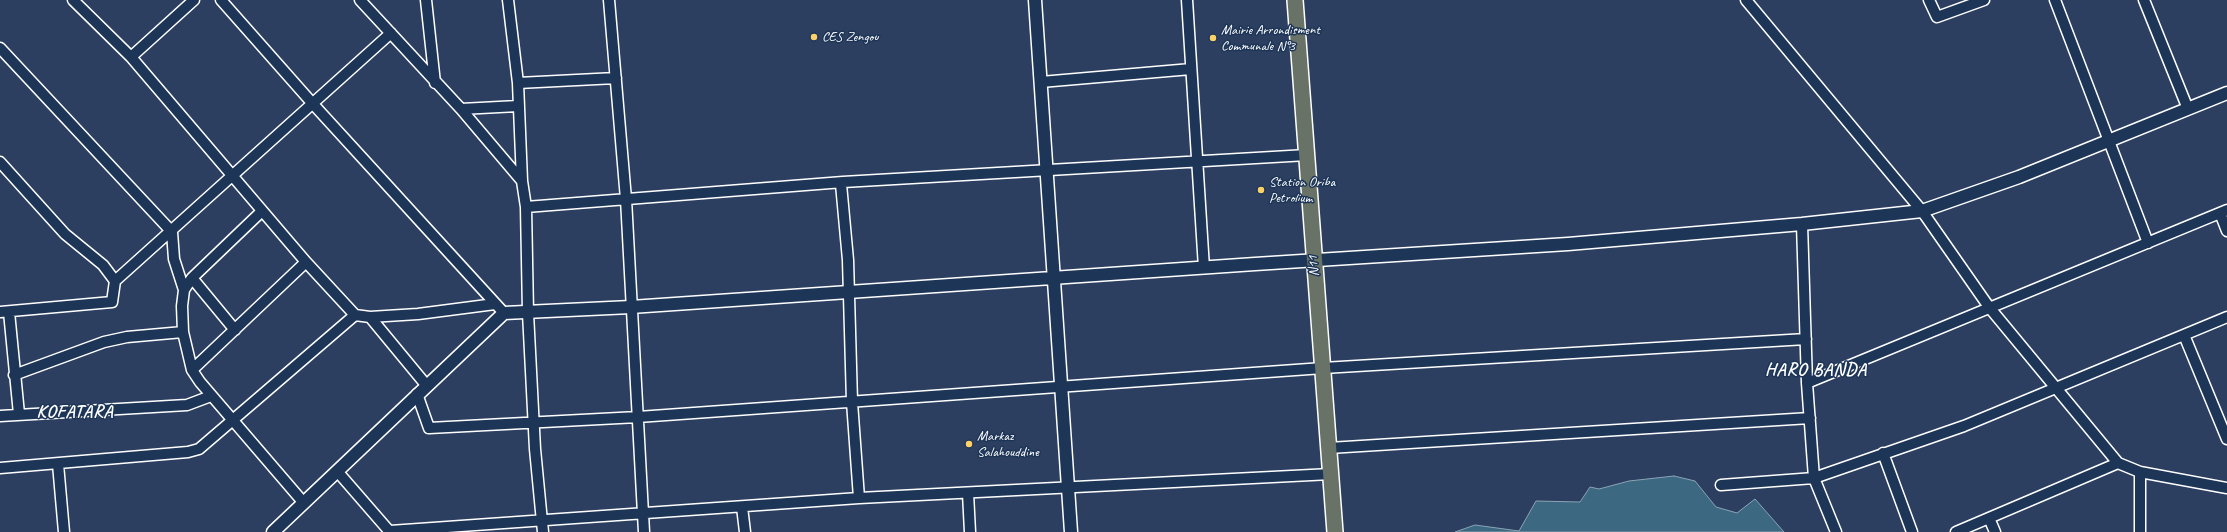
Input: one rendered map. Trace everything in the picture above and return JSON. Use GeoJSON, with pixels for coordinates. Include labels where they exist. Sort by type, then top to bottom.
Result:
{"type":"FeatureCollection","features":[{"type":"Feature","properties":{"kind":"main road","name":"N11"},"geometry":{"type":"LineString","coordinates":[[1295,0],[1336,532]]}},
{"type":"Feature","properties":{"kind":"street"},"geometry":{"type":"LineString","coordinates":[[73,0],[131,57],[262,212],[355,315],[370,317],[418,314],[495,304]]}},
{"type":"Feature","properties":{"kind":"street"},"geometry":{"type":"LineString","coordinates":[[131,57],[194,0]]}},
{"type":"Feature","properties":{"kind":"street"},"geometry":{"type":"LineString","coordinates":[[220,0],[504,313]]}},
{"type":"Feature","properties":{"kind":"street"},"geometry":{"type":"LineString","coordinates":[[360,0],[461,109],[522,181]]}},
{"type":"Feature","properties":{"kind":"street"},"geometry":{"type":"LineString","coordinates":[[426,0],[436,83]]}},
{"type":"Feature","properties":{"kind":"street"},"geometry":{"type":"LineString","coordinates":[[508,0],[518,83],[522,181],[526,207],[528,313],[543,527]]}},
{"type":"Feature","properties":{"kind":"street"},"geometry":{"type":"LineString","coordinates":[[609,0],[626,199],[644,532]]}},
{"type":"Feature","properties":{"kind":"street"},"geometry":{"type":"LineString","coordinates":[[1035,0],[1048,171],[1071,532]]}},
{"type":"Feature","properties":{"kind":"street"},"geometry":{"type":"LineString","coordinates":[[1187,0],[1204,268]]}},
{"type":"Feature","properties":{"kind":"street"},"geometry":{"type":"LineString","coordinates":[[1746,0],[1922,211],[1989,307],[2118,463],[2140,472],[2227,488]]}},
{"type":"Feature","properties":{"kind":"street"},"geometry":{"type":"LineString","coordinates":[[1929,0],[1937,17],[1984,0]]}},
{"type":"Feature","properties":{"kind":"street"},"geometry":{"type":"LineString","coordinates":[[2055,0],[2110,140],[2148,243]]}},
{"type":"Feature","properties":{"kind":"street"},"geometry":{"type":"LineString","coordinates":[[2144,0],[2188,109]]}},
{"type":"Feature","properties":{"kind":"street"},"geometry":{"type":"LineString","coordinates":[[19,414],[4,312],[112,301],[115,281],[172,232],[391,34]]}},
{"type":"Feature","properties":{"kind":"street"},"geometry":{"type":"LineString","coordinates":[[0,48],[172,232],[174,259],[184,290],[182,306],[183,332],[192,370],[211,396],[234,420],[303,502]]}},
{"type":"Feature","properties":{"kind":"street"},"geometry":{"type":"LineString","coordinates":[[1041,82],[1191,69]]}},
{"type":"Feature","properties":{"kind":"street"},"geometry":{"type":"LineString","coordinates":[[518,83],[616,78]]}},
{"type":"Feature","properties":{"kind":"street"},"geometry":{"type":"LineString","coordinates":[[273,532],[504,313],[631,307],[849,291],[1314,262],[1568,244],[1802,224],[1922,211],[2020,177],[2227,93]]}},
{"type":"Feature","properties":{"kind":"street"},"geometry":{"type":"LineString","coordinates":[[461,109],[518,106]]}},
{"type":"Feature","properties":{"kind":"street"},"geometry":{"type":"LineString","coordinates":[[526,207],[841,184],[1307,155]]}},
{"type":"Feature","properties":{"kind":"street"},"geometry":{"type":"LineString","coordinates":[[0,162],[65,234],[103,265],[115,281]]}},
{"type":"Feature","properties":{"kind":"street"},"geometry":{"type":"LineString","coordinates":[[841,184],[849,291],[852,402],[859,498]]}},
{"type":"Feature","properties":{"kind":"street"},"geometry":{"type":"LineString","coordinates":[[184,290],[192,278],[262,212]]}},
{"type":"Feature","properties":{"kind":"street"},"geometry":{"type":"LineString","coordinates":[[1807,383],[2223,212],[2227,231]]}},
{"type":"Feature","properties":{"kind":"street"},"geometry":{"type":"LineString","coordinates":[[1802,224],[1807,383],[1814,478],[1836,532]]}},
{"type":"Feature","properties":{"kind":"street"},"geometry":{"type":"LineString","coordinates":[[192,370],[306,262]]}},
{"type":"Feature","properties":{"kind":"street"},"geometry":{"type":"LineString","coordinates":[[192,278],[235,330]]}},
{"type":"Feature","properties":{"kind":"street"},"geometry":{"type":"LineString","coordinates":[[0,468],[188,452],[207,444],[355,315]]}},
{"type":"Feature","properties":{"kind":"street"},"geometry":{"type":"LineString","coordinates":[[370,317],[427,386]]}},
{"type":"Feature","properties":{"kind":"street"},"geometry":{"type":"LineString","coordinates":[[1721,485],[1814,478],[1964,426],[2227,317]]}},
{"type":"Feature","properties":{"kind":"street"},"geometry":{"type":"LineString","coordinates":[[14,375],[104,342],[127,337],[183,332]]}},
{"type":"Feature","properties":{"kind":"street"},"geometry":{"type":"LineString","coordinates":[[2184,335],[2225,424],[2227,439]]}},
{"type":"Feature","properties":{"kind":"street"},"geometry":{"type":"LineString","coordinates":[[417,394],[429,428],[535,421],[638,417],[1062,388],[1323,368],[1806,339]]}},
{"type":"Feature","properties":{"kind":"street"},"geometry":{"type":"LineString","coordinates":[[0,416],[187,405],[211,396]]}},
{"type":"Feature","properties":{"kind":"street"},"geometry":{"type":"LineString","coordinates":[[1329,448],[1810,418]]}},
{"type":"Feature","properties":{"kind":"street"},"geometry":{"type":"LineString","coordinates":[[1883,453],[1912,532]]}},
{"type":"Feature","properties":{"kind":"street"},"geometry":{"type":"LineString","coordinates":[[1956,532],[2118,463]]}},
{"type":"Feature","properties":{"kind":"street"},"geometry":{"type":"LineString","coordinates":[[58,464],[64,532]]}},
{"type":"Feature","properties":{"kind":"street"},"geometry":{"type":"LineString","coordinates":[[337,471],[390,532],[543,527],[643,514],[859,498],[1331,474]]}},
{"type":"Feature","properties":{"kind":"street"},"geometry":{"type":"LineString","coordinates":[[2140,472],[2140,532]]}},
{"type":"Feature","properties":{"kind":"street"},"geometry":{"type":"LineString","coordinates":[[968,493],[970,532]]}},
{"type":"Feature","properties":{"kind":"street"},"geometry":{"type":"LineString","coordinates":[[742,507],[745,532]]}},
{"type":"Feature","properties":{"kind":"street"},"geometry":{"type":"LineString","coordinates":[[1989,518],[1995,532]]}},
{"type":"Feature","properties":{"kind":"water"},"geometry":{"type":"Polygon","coordinates":[[[1674,476],[1695,481],[1716,507],[1737,513],[1755,499],[1784,532],[1455,532],[1475,525],[1519,531],[1536,501],[1580,502],[1590,487],[1599,489],[1629,481],[1674,476]]]}},
{"type":"Feature","properties":{"kind":"place","name":"CES Zengou"},"geometry":{"type":"Point","coordinates":[814,37]}},
{"type":"Feature","properties":{"kind":"place","name":"Mairie Arrondisment Communale N°3"},"geometry":{"type":"Point","coordinates":[1213,38]}},
{"type":"Feature","properties":{"kind":"place","name":"Station Oriba Petrolium"},"geometry":{"type":"Point","coordinates":[1261,190]}},
{"type":"Feature","properties":{"kind":"place","name":"Markaz Salahouddine"},"geometry":{"type":"Point","coordinates":[969,444]}},
{"type":"Feature","properties":{"kind":"district","name":"HARO BANDA"},"geometry":{"type":"Point","coordinates":[1816,370]}},
{"type":"Feature","properties":{"kind":"district","name":"KOFATARA"},"geometry":{"type":"Point","coordinates":[75,412]}}]}
